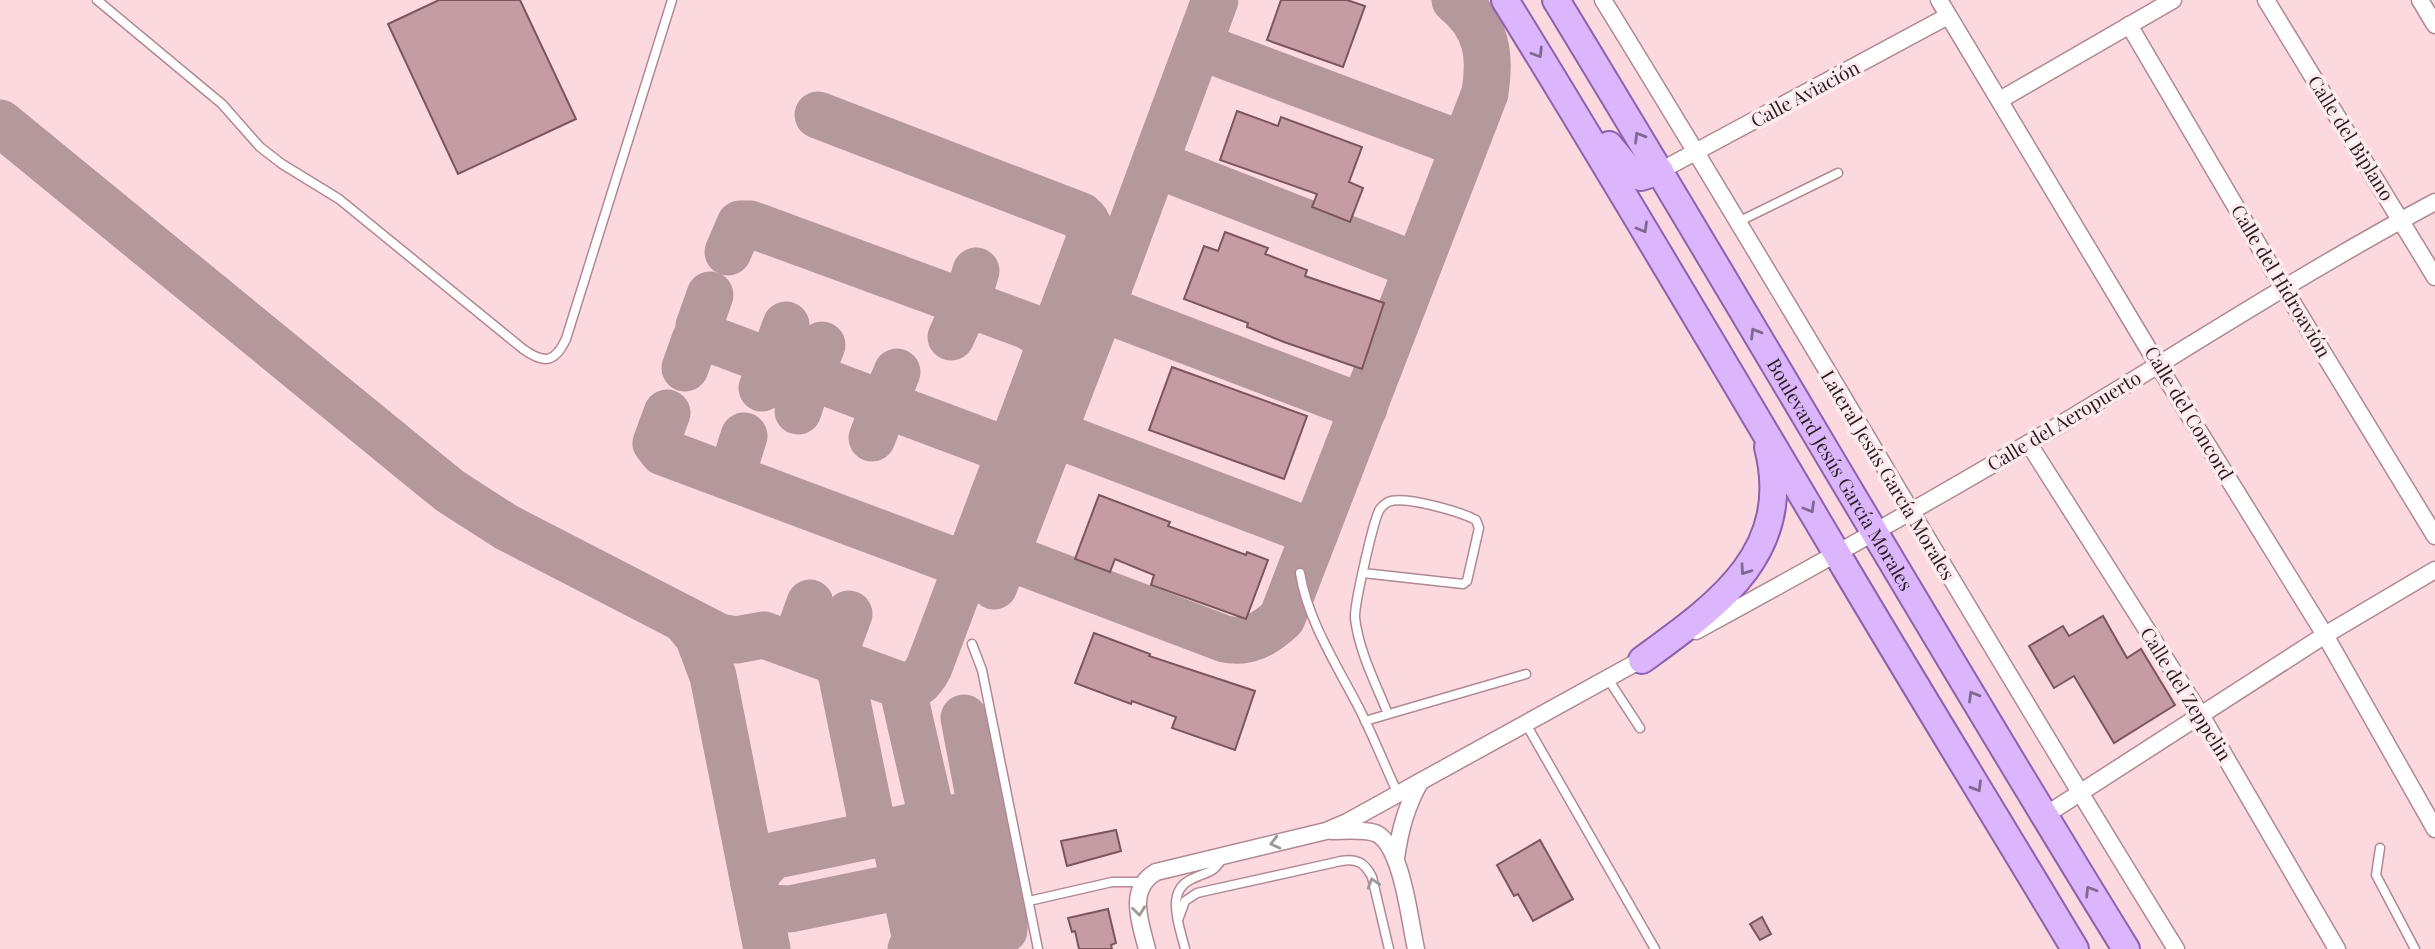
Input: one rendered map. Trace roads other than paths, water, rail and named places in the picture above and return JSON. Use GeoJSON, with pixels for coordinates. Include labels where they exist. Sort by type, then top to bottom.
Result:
{"type":"FeatureCollection","features":[{"type":"Feature","properties":{"kind":"main road"},"geometry":{"type":"LineString","coordinates":[[1505,0],[2075,949]]}},
{"type":"Feature","properties":{"kind":"main road","name":"Boulevard Jesús García Morales"},"geometry":{"type":"LineString","coordinates":[[1556,0],[2126,949]]}},
{"type":"Feature","properties":{"kind":"main road"},"geometry":{"type":"LineString","coordinates":[[1571,106],[1633,174],[1641,177],[1660,171]]}},
{"type":"Feature","properties":{"kind":"main road"},"geometry":{"type":"LineString","coordinates":[[1642,660],[1704,615],[1735,584],[1757,551],[1769,522],[1773,477],[1767,442],[1755,413]]}},
{"type":"Feature","properties":{"kind":"street","name":"Lateral Jesús García Morales"},"geometry":{"type":"LineString","coordinates":[[1602,0],[1697,152],[1909,512],[2176,949]]}},
{"type":"Feature","properties":{"kind":"street","name":"Calle del Concord"},"geometry":{"type":"LineString","coordinates":[[1939,0],[2158,365],[2325,635],[2435,829]]}},
{"type":"Feature","properties":{"kind":"street"},"geometry":{"type":"LineString","coordinates":[[2000,100],[2173,0]]}},
{"type":"Feature","properties":{"kind":"street","name":"Calle del Biplano"},"geometry":{"type":"LineString","coordinates":[[2266,0],[2435,277]]}},
{"type":"Feature","properties":{"kind":"street"},"geometry":{"type":"LineString","coordinates":[[2420,0],[2435,25]]}},
{"type":"Feature","properties":{"kind":"street","name":"Calle Aviación"},"geometry":{"type":"LineString","coordinates":[[1660,171],[1948,16]]}},
{"type":"Feature","properties":{"kind":"street","name":"Calle del Hidroavión"},"geometry":{"type":"LineString","coordinates":[[2129,25],[2283,287],[2435,536]]}},
{"type":"Feature","properties":{"kind":"street","name":"Calle del Aeropuerto"},"geometry":{"type":"LineString","coordinates":[[1402,799],[1420,782],[1837,554],[2028,444],[2283,287],[2435,201]]}},
{"type":"Feature","properties":{"kind":"street","name":"Calle del Zeppelin"},"geometry":{"type":"LineString","coordinates":[[2028,444],[2201,715],[2337,949]]}},
{"type":"Feature","properties":{"kind":"street"},"geometry":{"type":"LineString","coordinates":[[2044,816],[2325,635],[2435,570]]}},
{"type":"Feature","properties":{"kind":"street"},"geometry":{"type":"LineString","coordinates":[[1147,949],[1137,905],[1138,895],[1143,883],[1156,872],[1326,831],[1402,799],[1396,858]]}},
{"type":"Feature","properties":{"kind":"street"},"geometry":{"type":"LineString","coordinates":[[1326,831],[1373,832],[1387,842],[1396,858],[1416,949]]}},
{"type":"Feature","properties":{"kind":"lane"},"geometry":{"type":"LineString","coordinates":[[97,0],[222,104],[267,153],[339,199],[523,349],[544,360],[553,358],[566,339],[672,0]]}},
{"type":"Feature","properties":{"kind":"lane"},"geometry":{"type":"LineString","coordinates":[[1738,222],[1838,173]]}},
{"type":"Feature","properties":{"kind":"lane"},"geometry":{"type":"LineString","coordinates":[[1363,573],[1463,584],[1467,581],[1479,528],[1476,520],[1422,503],[1389,501],[1379,510],[1363,573],[1355,614],[1362,648],[1388,715]]}},
{"type":"Feature","properties":{"kind":"lane"},"geometry":{"type":"LineString","coordinates":[[1300,573],[1313,617],[1402,799]]}},
{"type":"Feature","properties":{"kind":"lane"},"geometry":{"type":"LineString","coordinates":[[972,644],[982,670],[1038,949]]}},
{"type":"Feature","properties":{"kind":"lane"},"geometry":{"type":"LineString","coordinates":[[1365,721],[1526,674]]}},
{"type":"Feature","properties":{"kind":"lane"},"geometry":{"type":"LineString","coordinates":[[1608,678],[1640,728]]}},
{"type":"Feature","properties":{"kind":"lane"},"geometry":{"type":"LineString","coordinates":[[1526,724],[1655,949]]}},
{"type":"Feature","properties":{"kind":"lane"},"geometry":{"type":"LineString","coordinates":[[2380,848],[2376,875],[2414,949]]}},
{"type":"Feature","properties":{"kind":"lane"},"geometry":{"type":"LineString","coordinates":[[1185,949],[1175,902],[1181,887],[1187,881],[1213,871],[1224,856]]}},
{"type":"Feature","properties":{"kind":"lane"},"geometry":{"type":"LineString","coordinates":[[1178,920],[1185,901],[1197,894],[1341,861],[1357,860],[1368,869],[1372,877],[1389,949]]}},
{"type":"Feature","properties":{"kind":"lane"},"geometry":{"type":"LineString","coordinates":[[1029,901],[1112,882],[1143,883]]}}]}
